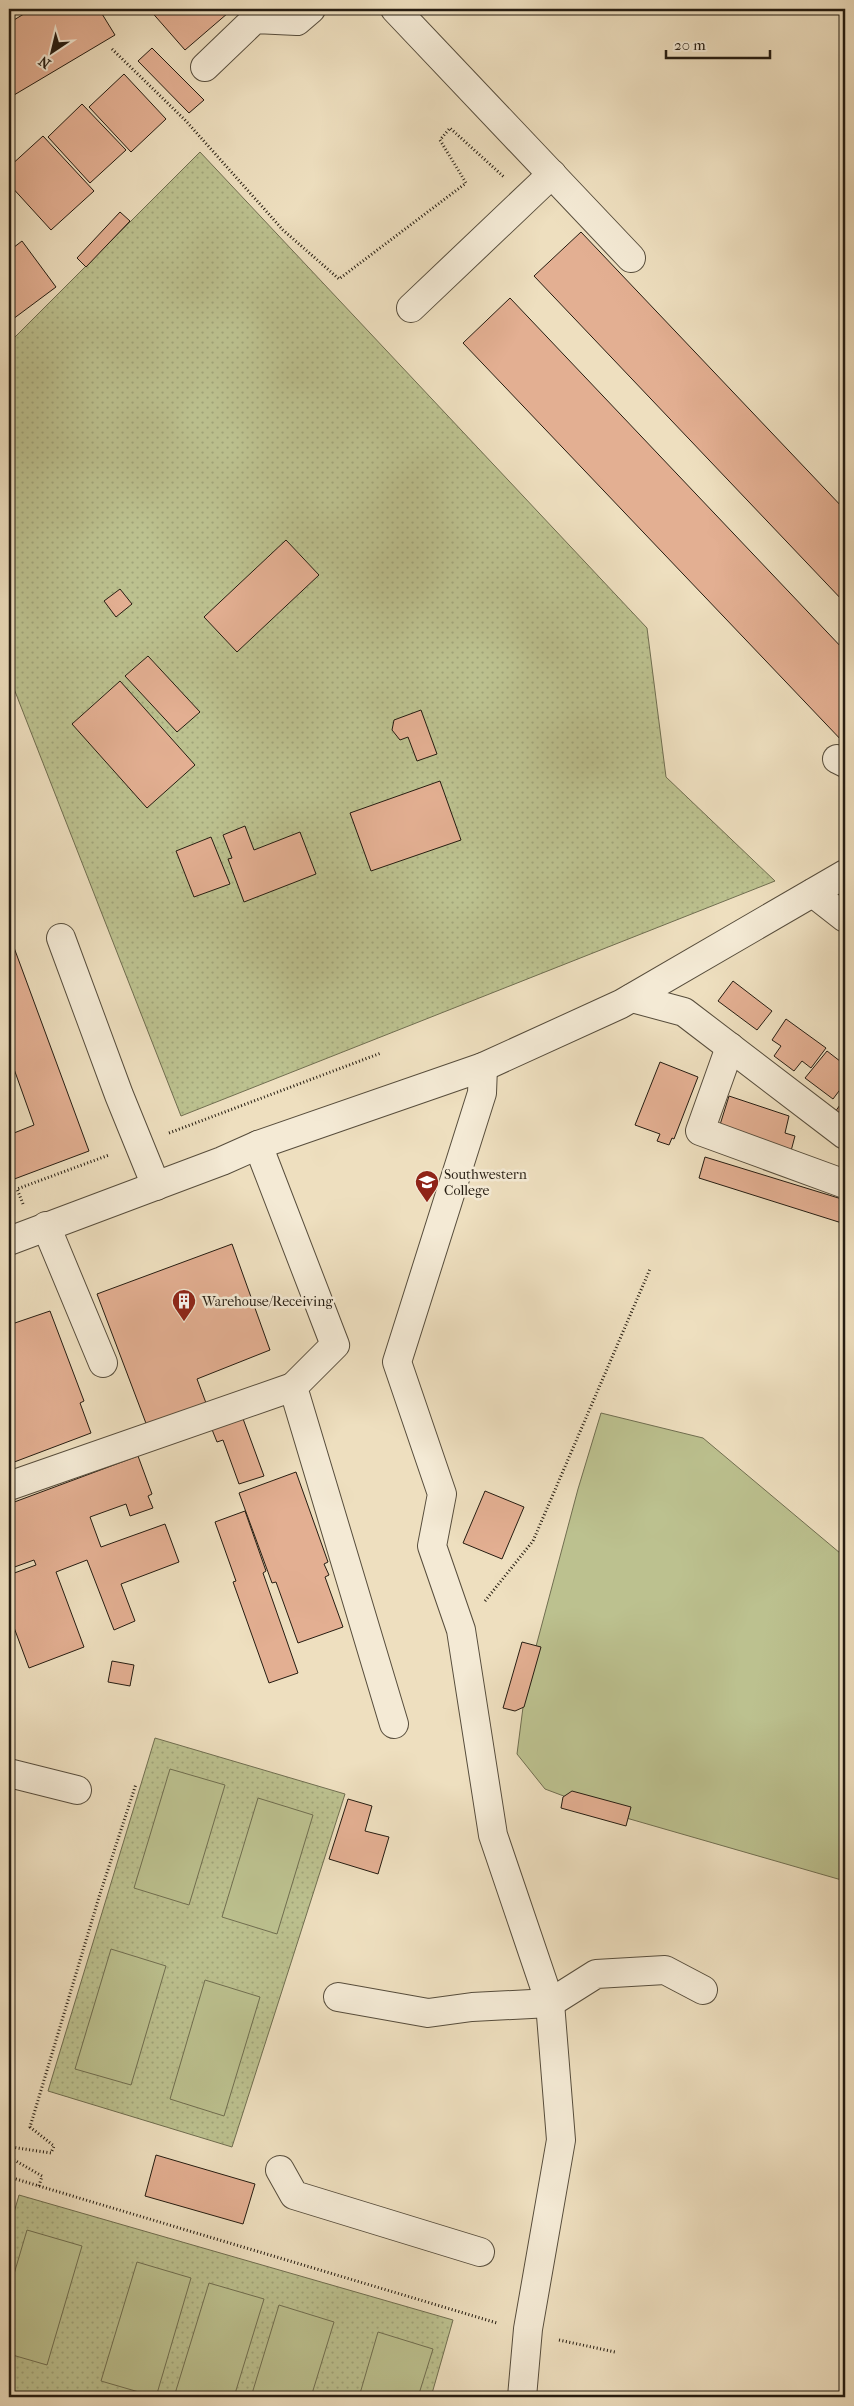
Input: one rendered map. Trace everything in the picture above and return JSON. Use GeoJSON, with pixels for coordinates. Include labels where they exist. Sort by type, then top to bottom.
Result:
{"type":"FeatureCollection","features":[{"type":"Feature","properties":{"kind":"lane"},"geometry":{"type":"LineString","coordinates":[[205,67],[249,14],[297,21],[310,9]]}},
{"type":"Feature","properties":{"kind":"lane"},"geometry":{"type":"LineString","coordinates":[[395,9],[631,258]]}},
{"type":"Feature","properties":{"kind":"lane"},"geometry":{"type":"LineString","coordinates":[[411,308],[552,174]]}},
{"type":"Feature","properties":{"kind":"lane"},"geometry":{"type":"LineString","coordinates":[[9,1241],[222,1161],[258,1145],[483,1067],[632,998],[845,874]]}},
{"type":"Feature","properties":{"kind":"lane"},"geometry":{"type":"LineString","coordinates":[[813,893],[845,918]]}},
{"type":"Feature","properties":{"kind":"lane"},"geometry":{"type":"LineString","coordinates":[[61,938],[156,1186]]}},
{"type":"Feature","properties":{"kind":"lane"},"geometry":{"type":"LineString","coordinates":[[632,998],[684,1012],[845,1134]]}},
{"type":"Feature","properties":{"kind":"lane"},"geometry":{"type":"LineString","coordinates":[[730,1047],[700,1131],[845,1184]]}},
{"type":"Feature","properties":{"kind":"lane"},"geometry":{"type":"LineString","coordinates":[[483,1067],[482,1093],[397,1362],[442,1494],[432,1546],[461,1630],[493,1835],[550,2003],[560,2140],[528,2329],[524,2397]]}},
{"type":"Feature","properties":{"kind":"lane"},"geometry":{"type":"LineString","coordinates":[[9,1486],[293,1387],[335,1345],[258,1145]]}},
{"type":"Feature","properties":{"kind":"lane"},"geometry":{"type":"LineString","coordinates":[[46,1226],[102,1362]]}},
{"type":"Feature","properties":{"kind":"lane"},"geometry":{"type":"LineString","coordinates":[[293,1387],[394,1724]]}},
{"type":"Feature","properties":{"kind":"lane"},"geometry":{"type":"LineString","coordinates":[[9,1772],[77,1790]]}},
{"type":"Feature","properties":{"kind":"lane"},"geometry":{"type":"LineString","coordinates":[[338,1997],[428,2013],[472,2007],[550,2003],[596,1974],[665,1970],[703,1990]]}},
{"type":"Feature","properties":{"kind":"lane"},"geometry":{"type":"LineString","coordinates":[[280,2170],[294,2195],[480,2252]]}},
{"type":"Feature","properties":{"kind":"path"},"geometry":{"type":"LineString","coordinates":[[112,49],[186,121],[283,230],[339,279],[466,183],[440,140],[450,128],[506,178]]}},
{"type":"Feature","properties":{"kind":"path"},"geometry":{"type":"LineString","coordinates":[[23,1206],[17,1188],[381,1052]]}},
{"type":"Feature","properties":{"kind":"path"},"geometry":{"type":"LineString","coordinates":[[461,1630],[533,1541],[650,1269]]}},
{"type":"Feature","properties":{"kind":"path"},"geometry":{"type":"LineString","coordinates":[[39,2186],[42,2176],[9,2157],[11,2147],[51,2153],[54,2146],[30,2127],[99,1897],[136,1784]]}},
{"type":"Feature","properties":{"kind":"path"},"geometry":{"type":"LineString","coordinates":[[9,2177],[499,2323]]}},
{"type":"Feature","properties":{"kind":"path"},"geometry":{"type":"LineString","coordinates":[[551,2339],[615,2352]]}},
{"type":"Feature","properties":{"kind":"green space"},"geometry":{"type":"Polygon","coordinates":[[[200,152],[647,628],[666,777],[775,881],[181,1116],[9,676],[9,343],[200,152]]]}},
{"type":"Feature","properties":{"kind":"green space"},"geometry":{"type":"Polygon","coordinates":[[[601,1413],[703,1438],[840,1553],[845,1565],[845,1881],[609,1813],[545,1789],[517,1754],[526,1684],[578,1489],[601,1413]]]}},
{"type":"Feature","properties":{"kind":"green space"},"geometry":{"type":"Polygon","coordinates":[[[155,1738],[345,1794],[232,2147],[48,2091],[155,1738]]]}},
{"type":"Feature","properties":{"kind":"green space"},"geometry":{"type":"Polygon","coordinates":[[[170,1769],[225,1785],[189,1905],[134,1888],[170,1769]]]}},
{"type":"Feature","properties":{"kind":"green space"},"geometry":{"type":"Polygon","coordinates":[[[258,1798],[313,1815],[277,1934],[222,1917],[258,1798]]]}},
{"type":"Feature","properties":{"kind":"green space"},"geometry":{"type":"Polygon","coordinates":[[[111,1949],[166,1966],[131,2085],[75,2069],[111,1949]]]}},
{"type":"Feature","properties":{"kind":"green space"},"geometry":{"type":"Polygon","coordinates":[[[205,1980],[260,1997],[224,2116],[170,2099],[205,1980]]]}},
{"type":"Feature","properties":{"kind":"green space"},"geometry":{"type":"Polygon","coordinates":[[[19,2195],[453,2320],[431,2397],[9,2397],[9,2230],[19,2195]]]}},
{"type":"Feature","properties":{"kind":"green space"},"geometry":{"type":"Polygon","coordinates":[[[27,2230],[82,2246],[47,2365],[9,2354],[9,2291],[27,2230]]]}},
{"type":"Feature","properties":{"kind":"green space"},"geometry":{"type":"Polygon","coordinates":[[[137,2262],[191,2278],[156,2397],[101,2381],[137,2262]]]}},
{"type":"Feature","properties":{"kind":"green space"},"geometry":{"type":"Polygon","coordinates":[[[209,2283],[264,2299],[234,2397],[174,2397],[209,2283]]]}},
{"type":"Feature","properties":{"kind":"green space"},"geometry":{"type":"Polygon","coordinates":[[[279,2305],[334,2322],[311,2397],[251,2397],[279,2305]]]}},
{"type":"Feature","properties":{"kind":"green space"},"geometry":{"type":"Polygon","coordinates":[[[378,2332],[433,2349],[418,2397],[359,2397],[378,2332]]]}},
{"type":"Feature","properties":{"kind":"building"},"geometry":{"type":"Polygon","coordinates":[[[32,9],[99,9],[115,35],[9,98],[9,23],[32,9]]]}},
{"type":"Feature","properties":{"kind":"building"},"geometry":{"type":"Polygon","coordinates":[[[149,9],[224,9],[228,13],[185,50],[149,9]]]}},
{"type":"Feature","properties":{"kind":"building"},"geometry":{"type":"Polygon","coordinates":[[[152,48],[204,100],[189,113],[138,61],[152,48]]]}},
{"type":"Feature","properties":{"kind":"building"},"geometry":{"type":"Polygon","coordinates":[[[124,74],[166,119],[131,152],[89,107],[124,74]]]}},
{"type":"Feature","properties":{"kind":"building"},"geometry":{"type":"Polygon","coordinates":[[[82,104],[126,150],[90,183],[48,137],[82,104]]]}},
{"type":"Feature","properties":{"kind":"building"},"geometry":{"type":"Polygon","coordinates":[[[43,136],[94,191],[51,230],[9,184],[9,167],[43,136]]]}},
{"type":"Feature","properties":{"kind":"building"},"geometry":{"type":"Polygon","coordinates":[[[120,212],[130,221],[86,267],[77,258],[120,212]]]}},
{"type":"Feature","properties":{"kind":"building"},"geometry":{"type":"Polygon","coordinates":[[[581,232],[845,510],[845,603],[534,276],[581,232]]]}},
{"type":"Feature","properties":{"kind":"building"},"geometry":{"type":"Polygon","coordinates":[[[22,241],[56,287],[9,322],[9,251],[22,241]]]}},
{"type":"Feature","properties":{"kind":"building"},"geometry":{"type":"Polygon","coordinates":[[[510,298],[845,651],[845,744],[463,343],[510,298]]]}},
{"type":"Feature","properties":{"kind":"building"},"geometry":{"type":"Polygon","coordinates":[[[286,540],[319,575],[237,652],[204,617],[286,540]]]}},
{"type":"Feature","properties":{"kind":"building"},"geometry":{"type":"Polygon","coordinates":[[[120,589],[132,604],[116,617],[104,601],[120,589]]]}},
{"type":"Feature","properties":{"kind":"building"},"geometry":{"type":"Polygon","coordinates":[[[148,656],[200,712],[177,732],[125,676],[148,656]]]}},
{"type":"Feature","properties":{"kind":"building"},"geometry":{"type":"Polygon","coordinates":[[[120,681],[195,765],[147,808],[72,724],[120,681]]]}},
{"type":"Feature","properties":{"kind":"building"},"geometry":{"type":"Polygon","coordinates":[[[421,710],[437,754],[417,761],[408,737],[400,740],[392,730],[394,720],[421,710]]]}},
{"type":"Feature","properties":{"kind":"building"},"geometry":{"type":"Polygon","coordinates":[[[440,781],[461,840],[371,871],[350,813],[440,781]]]}},
{"type":"Feature","properties":{"kind":"building"},"geometry":{"type":"Polygon","coordinates":[[[245,826],[254,850],[300,832],[316,874],[244,902],[228,859],[232,858],[223,835],[245,826]]]}},
{"type":"Feature","properties":{"kind":"building"},"geometry":{"type":"Polygon","coordinates":[[[211,837],[230,884],[194,897],[176,851],[211,837]]]}},
{"type":"Feature","properties":{"kind":"building"},"geometry":{"type":"Polygon","coordinates":[[[9,934],[89,1151],[9,1181],[9,1135],[34,1125],[9,1055],[9,934]]]}},
{"type":"Feature","properties":{"kind":"building"},"geometry":{"type":"Polygon","coordinates":[[[733,981],[772,1011],[757,1030],[718,1001],[733,981]]]}},
{"type":"Feature","properties":{"kind":"building"},"geometry":{"type":"Polygon","coordinates":[[[786,1019],[826,1048],[811,1068],[802,1061],[794,1071],[774,1056],[781,1046],[772,1040],[786,1019]]]}},
{"type":"Feature","properties":{"kind":"building"},"geometry":{"type":"Polygon","coordinates":[[[827,1051],[845,1065],[845,1083],[833,1099],[805,1078],[827,1051]]]}},
{"type":"Feature","properties":{"kind":"building"},"geometry":{"type":"Polygon","coordinates":[[[660,1062],[698,1077],[674,1139],[672,1138],[669,1145],[657,1141],[660,1134],[635,1125],[660,1062]]]}},
{"type":"Feature","properties":{"kind":"building"},"geometry":{"type":"Polygon","coordinates":[[[729,1096],[789,1116],[785,1133],[795,1136],[791,1151],[719,1128],[729,1096]]]}},
{"type":"Feature","properties":{"kind":"building"},"geometry":{"type":"Polygon","coordinates":[[[845,1098],[845,1129],[830,1119],[845,1098]]]}},
{"type":"Feature","properties":{"kind":"building"},"geometry":{"type":"Polygon","coordinates":[[[705,1157],[845,1200],[845,1224],[699,1178],[705,1157]]]}},
{"type":"Feature","properties":{"kind":"building","name":"Warehouse/Receiving"},"geometry":{"type":"Polygon","coordinates":[[[232,1244],[270,1350],[197,1379],[206,1403],[147,1426],[97,1294],[232,1244]]]}},
{"type":"Feature","properties":{"kind":"building"},"geometry":{"type":"Polygon","coordinates":[[[50,1311],[84,1401],[80,1403],[91,1433],[9,1464],[9,1325],[50,1311]]]}},
{"type":"Feature","properties":{"kind":"building"},"geometry":{"type":"Polygon","coordinates":[[[242,1416],[264,1476],[239,1484],[223,1440],[217,1442],[211,1427],[242,1416]]]}},
{"type":"Feature","properties":{"kind":"building"},"geometry":{"type":"Polygon","coordinates":[[[138,1456],[152,1494],[148,1496],[153,1508],[130,1516],[126,1504],[90,1517],[101,1547],[165,1524],[179,1562],[121,1584],[135,1621],[114,1630],[87,1560],[56,1572],[84,1647],[29,1668],[9,1614],[9,1575],[36,1565],[34,1560],[9,1569],[9,1504],[138,1456]]]}},
{"type":"Feature","properties":{"kind":"building"},"geometry":{"type":"Polygon","coordinates":[[[296,1472],[328,1562],[324,1564],[329,1575],[325,1577],[343,1627],[298,1643],[276,1582],[272,1583],[239,1493],[296,1472]]]}},
{"type":"Feature","properties":{"kind":"building"},"geometry":{"type":"Polygon","coordinates":[[[485,1491],[524,1507],[502,1559],[463,1543],[485,1491]]]}},
{"type":"Feature","properties":{"kind":"building"},"geometry":{"type":"Polygon","coordinates":[[[245,1511],[266,1571],[263,1573],[298,1673],[269,1683],[233,1582],[236,1581],[215,1522],[245,1511]]]}},
{"type":"Feature","properties":{"kind":"building"},"geometry":{"type":"Polygon","coordinates":[[[522,1642],[541,1647],[524,1707],[515,1711],[503,1708],[522,1642]]]}},
{"type":"Feature","properties":{"kind":"building"},"geometry":{"type":"Polygon","coordinates":[[[112,1661],[134,1665],[130,1686],[108,1682],[112,1661]]]}},
{"type":"Feature","properties":{"kind":"building"},"geometry":{"type":"Polygon","coordinates":[[[572,1791],[631,1807],[626,1826],[561,1808],[563,1797],[572,1791]]]}},
{"type":"Feature","properties":{"kind":"building"},"geometry":{"type":"Polygon","coordinates":[[[348,1799],[372,1806],[365,1831],[389,1837],[378,1874],[329,1859],[348,1799]]]}},
{"type":"Feature","properties":{"kind":"building"},"geometry":{"type":"Polygon","coordinates":[[[156,2155],[255,2184],[243,2224],[145,2196],[156,2155]]]}},
{"type":"Feature","properties":{"kind":"place","name":"Southwestern College"},"geometry":{"type":"Point","coordinates":[427,1203]}},
{"type":"Feature","properties":{"kind":"place","name":"Warehouse/Receiving"},"geometry":{"type":"Point","coordinates":[184,1322]}}]}
